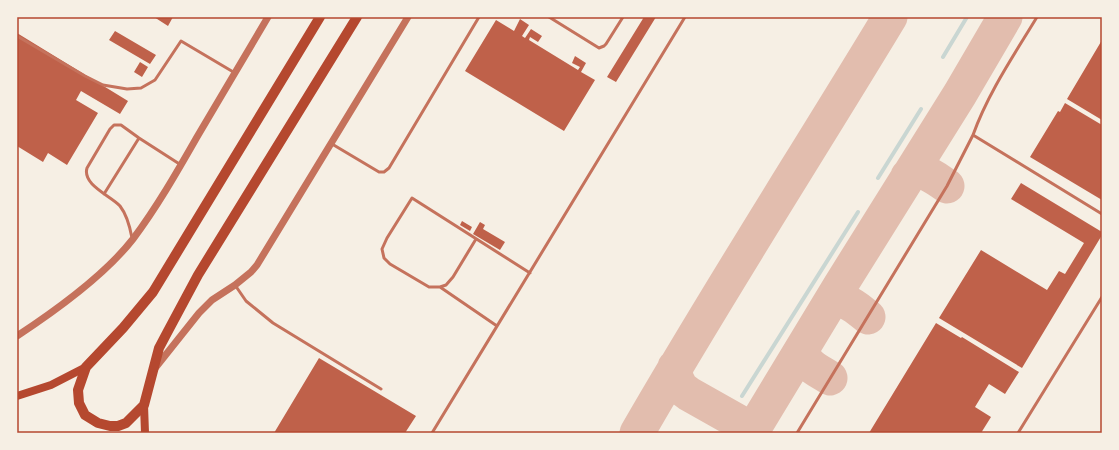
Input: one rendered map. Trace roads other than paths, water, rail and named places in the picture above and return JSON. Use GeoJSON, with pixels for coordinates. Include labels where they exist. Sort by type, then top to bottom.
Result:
{"type":"FeatureCollection","features":[{"type":"Feature","properties":{"kind":"main road"},"geometry":{"type":"LineString","coordinates":[[17,396],[50,385],[86,367],[123,328],[153,292],[320,17]]}},
{"type":"Feature","properties":{"kind":"main road"},"geometry":{"type":"LineString","coordinates":[[145,433],[144,404],[159,348],[198,275],[357,17]]}},
{"type":"Feature","properties":{"kind":"main road"},"geometry":{"type":"LineString","coordinates":[[86,367],[78,390],[79,403],[85,415],[98,423],[118,426],[130,420],[144,404]]}},
{"type":"Feature","properties":{"kind":"street"},"geometry":{"type":"LineString","coordinates":[[17,336],[49,314],[100,273],[132,240],[162,197],[268,17]]}},
{"type":"Feature","properties":{"kind":"street"},"geometry":{"type":"LineString","coordinates":[[152,372],[200,312],[212,300],[235,286],[257,265],[408,17]]}},
{"type":"Feature","properties":{"kind":"lane"},"geometry":{"type":"LineString","coordinates":[[332,144],[379,172],[384,172],[388,168],[479,17]]}},
{"type":"Feature","properties":{"kind":"lane"},"geometry":{"type":"LineString","coordinates":[[549,17],[599,48],[606,44],[623,17]]}},
{"type":"Feature","properties":{"kind":"lane"},"geometry":{"type":"LineString","coordinates":[[432,433],[685,17]]}},
{"type":"Feature","properties":{"kind":"lane"},"geometry":{"type":"LineString","coordinates":[[797,433],[947,186],[973,136],[980,115],[989,98],[1037,17]]}},
{"type":"Feature","properties":{"kind":"lane"},"geometry":{"type":"LineString","coordinates":[[17,36],[85,76],[103,85],[118,88],[141,88],[155,80],[181,41],[234,73]]}},
{"type":"Feature","properties":{"kind":"lane"},"geometry":{"type":"LineString","coordinates":[[132,240],[129,222],[120,206],[90,181],[86,172],[110,129],[114,125],[121,125],[181,165]]}},
{"type":"Feature","properties":{"kind":"lane"},"geometry":{"type":"LineString","coordinates":[[973,136],[1102,214]]}},
{"type":"Feature","properties":{"kind":"lane"},"geometry":{"type":"LineString","coordinates":[[104,194],[139,138]]}},
{"type":"Feature","properties":{"kind":"lane"},"geometry":{"type":"LineString","coordinates":[[476,239],[453,277],[446,285],[440,287],[429,287],[390,264],[384,258],[382,249],[387,238],[412,198],[530,273]]}},
{"type":"Feature","properties":{"kind":"lane"},"geometry":{"type":"LineString","coordinates":[[235,286],[246,301],[274,323],[381,389]]}},
{"type":"Feature","properties":{"kind":"lane"},"geometry":{"type":"LineString","coordinates":[[440,287],[498,326]]}},
{"type":"Feature","properties":{"kind":"lane"},"geometry":{"type":"LineString","coordinates":[[1018,433],[1102,297]]}},
{"type":"Feature","properties":{"kind":"waterway"},"geometry":{"type":"LineString","coordinates":[[943,57],[967,17]]}},
{"type":"Feature","properties":{"kind":"waterway"},"geometry":{"type":"LineString","coordinates":[[878,178],[921,109]]}},
{"type":"Feature","properties":{"kind":"waterway"},"geometry":{"type":"LineString","coordinates":[[742,396],[858,212]]}}]}
